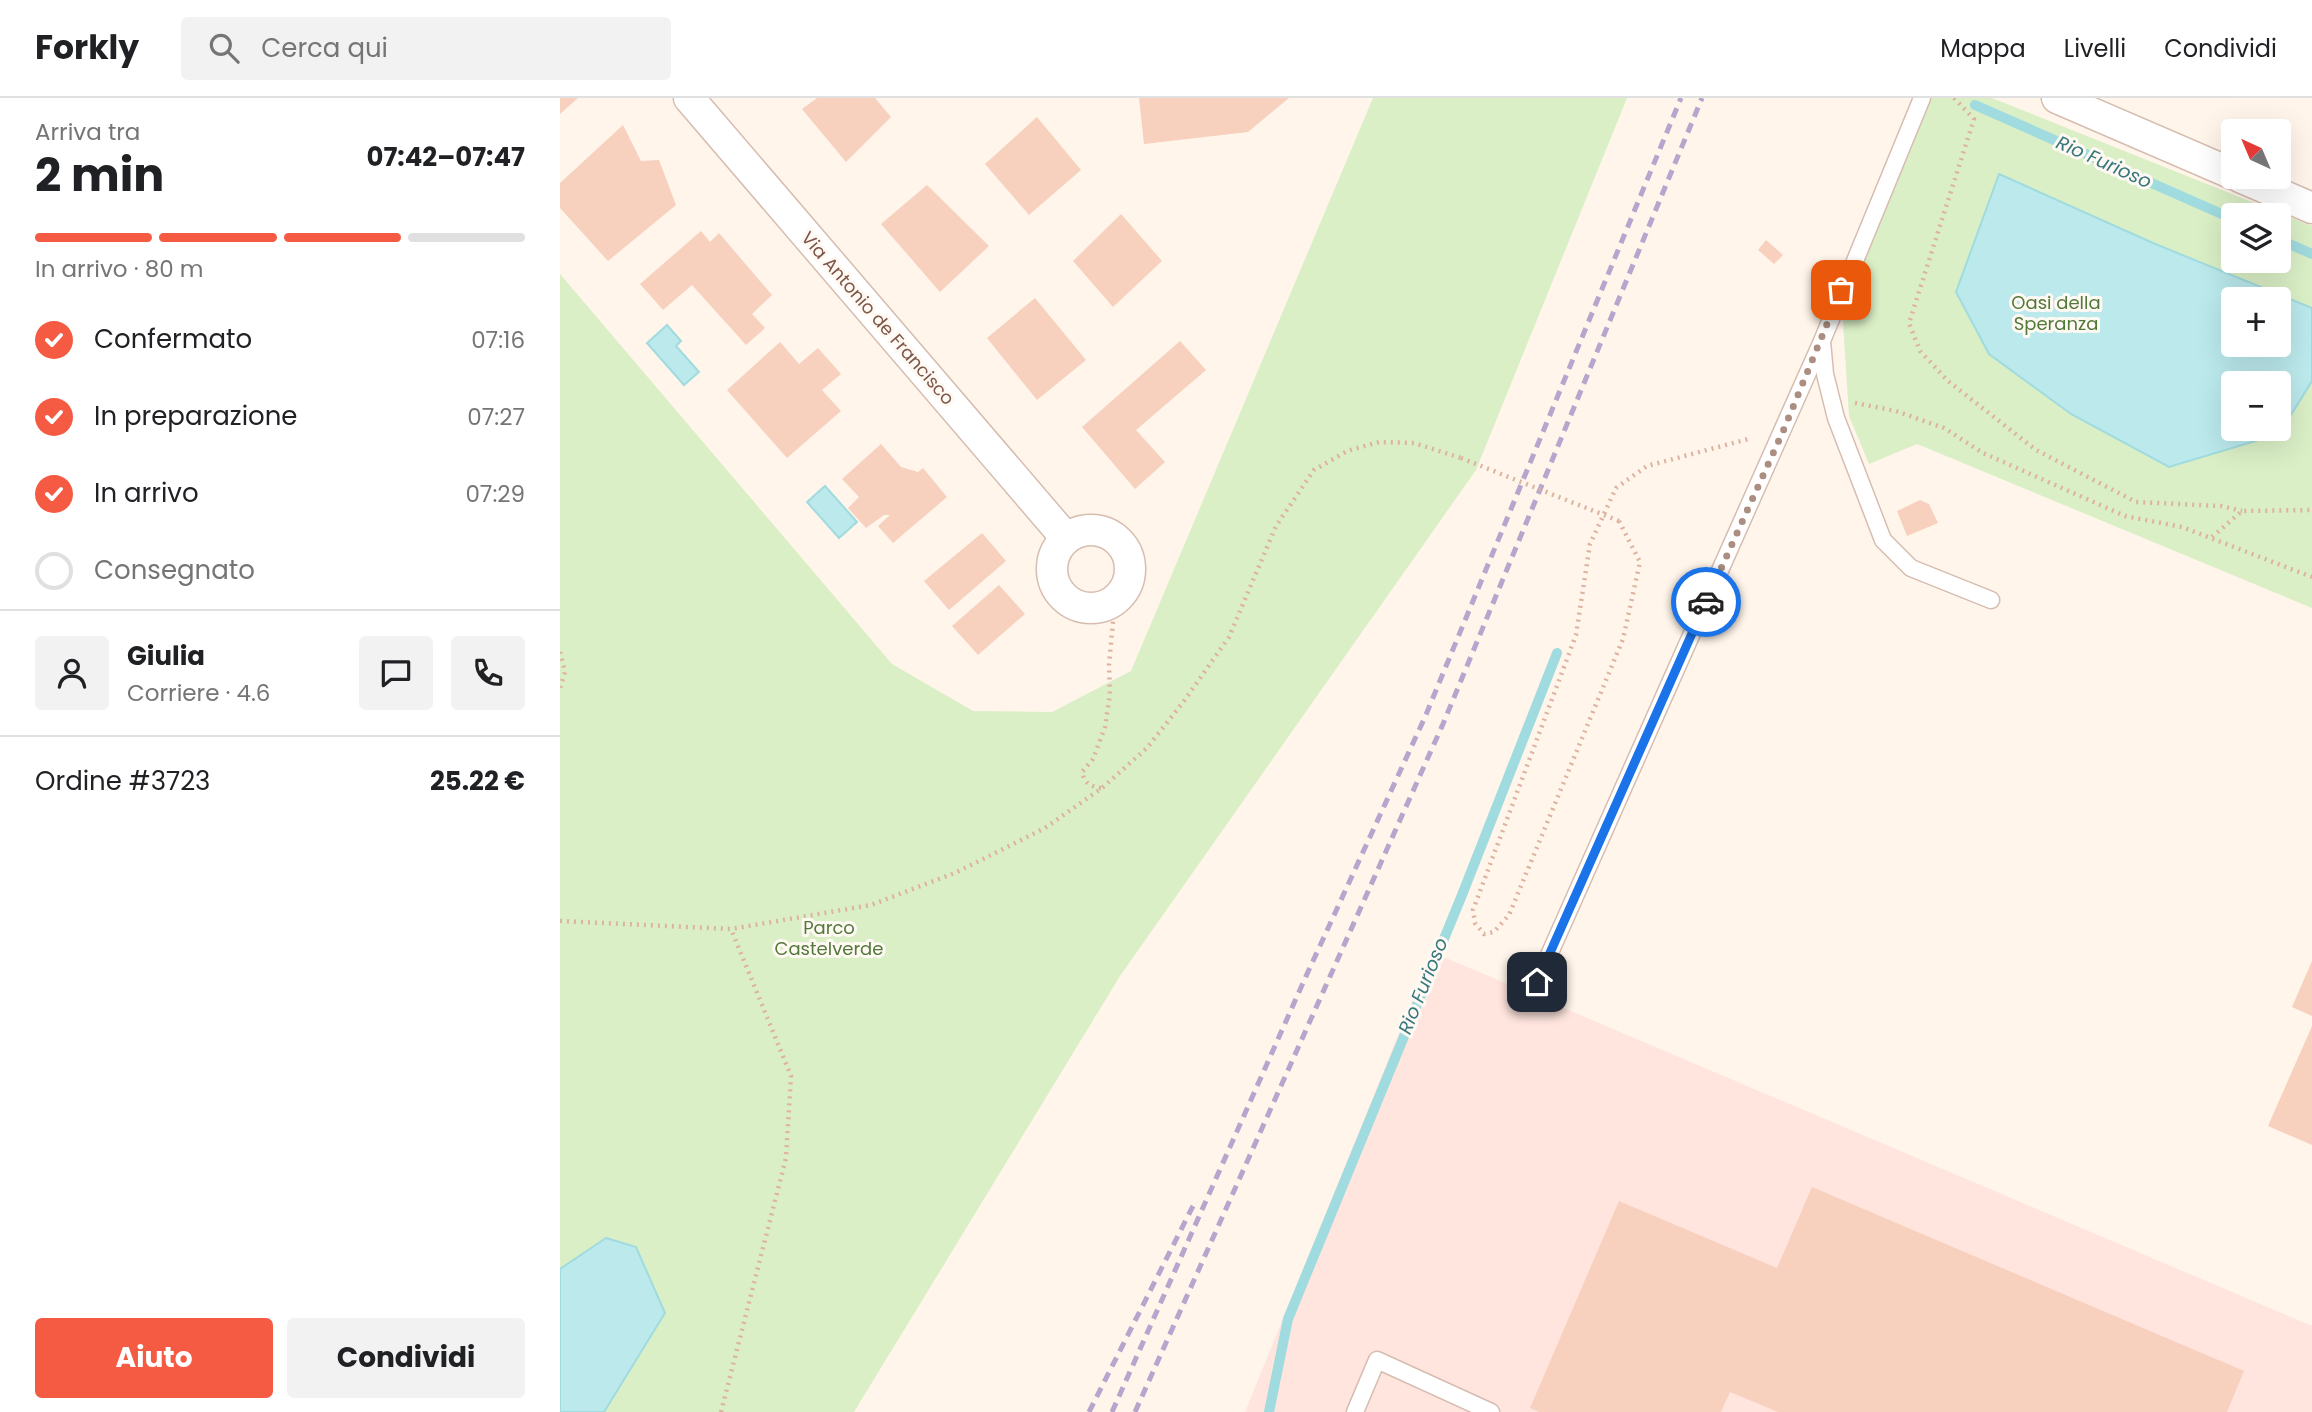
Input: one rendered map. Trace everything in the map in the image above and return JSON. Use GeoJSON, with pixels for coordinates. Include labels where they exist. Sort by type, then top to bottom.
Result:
{"type":"FeatureCollection","features":[{"type":"Feature","properties":{"kind":"street","name":"Via Antonio de Francisco"},"geometry":{"type":"LineString","coordinates":[[689,98],[1066,538]]}},
{"type":"Feature","properties":{"kind":"street"},"geometry":{"type":"LineString","coordinates":[[2057,98],[2221,169]]}},
{"type":"Feature","properties":{"kind":"street"},"geometry":{"type":"LineString","coordinates":[[2268,189],[2312,208]]}},
{"type":"Feature","properties":{"kind":"street"},"geometry":{"type":"LineString","coordinates":[[1102,530],[1122,544],[1128,555],[1129,580],[1115,600],[1102,607],[1089,609],[1076,606],[1064,598],[1055,587],[1051,575],[1052,561],[1057,548],[1066,538],[1077,531],[1102,530]]}},
{"type":"Feature","properties":{"kind":"lane"},"geometry":{"type":"LineString","coordinates":[[1537,982],[1784,429],[1922,98]]}},
{"type":"Feature","properties":{"kind":"lane"},"geometry":{"type":"LineString","coordinates":[[1822,341],[1825,374],[1836,418],[1883,540],[1911,568],[1991,600]]}},
{"type":"Feature","properties":{"kind":"lane"},"geometry":{"type":"LineString","coordinates":[[1355,1412],[1377,1360],[1491,1412]]}},
{"type":"Feature","properties":{"kind":"path"},"geometry":{"type":"LineString","coordinates":[[1954,98],[1974,119],[1909,323],[1920,351],[1948,381],[2036,450],[2136,502],[2221,506],[2242,510],[2312,510]]}},
{"type":"Feature","properties":{"kind":"path"},"geometry":{"type":"LineString","coordinates":[[1831,399],[1896,411],[1944,428],[1983,453],[2125,516],[2182,527],[2312,578]]}},
{"type":"Feature","properties":{"kind":"path"},"geometry":{"type":"LineString","coordinates":[[560,921],[731,929],[871,905],[957,872],[1045,828],[1102,788],[1147,747],[1184,701],[1229,636],[1276,526],[1314,470],[1347,451],[1379,442],[1414,443],[1461,458],[1619,521],[1640,562],[1623,639],[1509,915],[1494,932],[1484,934],[1475,923],[1473,910],[1576,635],[1590,544],[1616,488],[1647,466],[1784,429]]}},
{"type":"Feature","properties":{"kind":"path"},"geometry":{"type":"LineString","coordinates":[[2212,537],[2242,510]]}},
{"type":"Feature","properties":{"kind":"path"},"geometry":{"type":"LineString","coordinates":[[1102,788],[1090,786],[1084,780],[1082,772],[1093,759],[1105,727],[1110,694],[1109,665],[1115,600]]}},
{"type":"Feature","properties":{"kind":"path"},"geometry":{"type":"LineString","coordinates":[[560,652],[565,672],[560,688]]}},
{"type":"Feature","properties":{"kind":"path"},"geometry":{"type":"LineString","coordinates":[[721,1412],[786,1158],[791,1076],[731,929]]}},
{"type":"Feature","properties":{"kind":"shaded area"},"geometry":{"type":"Polygon","coordinates":[[[1432,952],[2312,1326],[2312,1412],[1245,1412],[1432,952]]]}},
{"type":"Feature","properties":{"kind":"green space","name":"Parco Castelverde"},"geometry":{"type":"Polygon","coordinates":[[[1373,98],[1627,98],[1476,470],[1120,976],[854,1412],[560,1412],[560,274],[892,664],[973,711],[1052,712],[1131,671],[1373,98]]]}},
{"type":"Feature","properties":{"kind":"green space","name":"Oasi della Speranza"},"geometry":{"type":"Polygon","coordinates":[[[1922,98],[1992,98],[2254,203],[2221,203],[2221,273],[2291,273],[2291,218],[2312,226],[2312,608],[1917,444],[1869,464],[1849,416],[1841,290],[1922,98]]]}},
{"type":"Feature","properties":{"kind":"water"},"geometry":{"type":"Polygon","coordinates":[[[1999,174],[2221,273],[2261,287],[2221,287],[2221,357],[2291,357],[2291,299],[2312,308],[2312,381],[2291,415],[2291,371],[2221,371],[2221,441],[2256,441],[2169,467],[2071,414],[1989,354],[1956,292],[1999,174]]]}},
{"type":"Feature","properties":{"kind":"water"},"geometry":{"type":"Polygon","coordinates":[[[667,325],[681,341],[676,346],[699,372],[684,385],[647,343],[667,325]]]}},
{"type":"Feature","properties":{"kind":"water"},"geometry":{"type":"Polygon","coordinates":[[[825,486],[857,522],[839,538],[807,502],[825,486]]]}},
{"type":"Feature","properties":{"kind":"water"},"geometry":{"type":"Polygon","coordinates":[[[606,1238],[636,1247],[665,1313],[604,1412],[560,1412],[560,1269],[606,1238]]]}},
{"type":"Feature","properties":{"kind":"building"},"geometry":{"type":"Polygon","coordinates":[[[560,98],[578,98],[560,114],[560,98]]]}},
{"type":"Feature","properties":{"kind":"building"},"geometry":{"type":"Polygon","coordinates":[[[817,98],[875,98],[891,117],[846,162],[802,109],[817,98]]]}},
{"type":"Feature","properties":{"kind":"building"},"geometry":{"type":"Polygon","coordinates":[[[1139,98],[1289,98],[1248,132],[1144,144],[1139,98]]]}},
{"type":"Feature","properties":{"kind":"building"},"geometry":{"type":"Polygon","coordinates":[[[1037,117],[1081,170],[1029,215],[985,164],[1037,117]]]}},
{"type":"Feature","properties":{"kind":"building"},"geometry":{"type":"Polygon","coordinates":[[[623,125],[641,161],[659,160],[676,205],[608,261],[560,208],[560,183],[623,125]]]}},
{"type":"Feature","properties":{"kind":"building"},"geometry":{"type":"Polygon","coordinates":[[[927,185],[989,246],[940,292],[881,224],[927,185]]]}},
{"type":"Feature","properties":{"kind":"building"},"geometry":{"type":"Polygon","coordinates":[[[1121,214],[1162,261],[1113,307],[1073,261],[1121,214]]]}},
{"type":"Feature","properties":{"kind":"building"},"geometry":{"type":"Polygon","coordinates":[[[701,231],[710,242],[719,233],[772,295],[752,314],[765,328],[746,345],[692,285],[663,310],[640,284],[701,231]]]}},
{"type":"Feature","properties":{"kind":"building"},"geometry":{"type":"Polygon","coordinates":[[[1766,240],[1783,255],[1774,264],[1758,250],[1766,240]]]}},
{"type":"Feature","properties":{"kind":"building"},"geometry":{"type":"Polygon","coordinates":[[[1035,298],[1086,360],[1037,400],[987,338],[1035,298]]]}},
{"type":"Feature","properties":{"kind":"building"},"geometry":{"type":"Polygon","coordinates":[[[1180,341],[1206,370],[1136,430],[1165,462],[1135,489],[1082,427],[1180,341]]]}},
{"type":"Feature","properties":{"kind":"building"},"geometry":{"type":"Polygon","coordinates":[[[780,342],[799,364],[818,348],[841,374],[822,390],[841,411],[787,458],[727,390],[780,342]]]}},
{"type":"Feature","properties":{"kind":"building"},"geometry":{"type":"Polygon","coordinates":[[[881,444],[901,467],[918,472],[923,468],[947,497],[893,543],[878,526],[890,515],[884,515],[866,528],[848,508],[859,497],[842,479],[881,444]]]}},
{"type":"Feature","properties":{"kind":"building"},"geometry":{"type":"Polygon","coordinates":[[[1920,500],[1929,504],[1938,523],[1907,536],[1897,511],[1920,500]]]}},
{"type":"Feature","properties":{"kind":"building"},"geometry":{"type":"Polygon","coordinates":[[[982,533],[1006,561],[949,610],[924,581],[982,533]]]}},
{"type":"Feature","properties":{"kind":"building"},"geometry":{"type":"Polygon","coordinates":[[[999,585],[1025,614],[978,655],[952,626],[999,585]]]}},
{"type":"Feature","properties":{"kind":"building"},"geometry":{"type":"Polygon","coordinates":[[[2312,961],[2312,1016],[2292,1007],[2312,961]]]}},
{"type":"Feature","properties":{"kind":"building"},"geometry":{"type":"Polygon","coordinates":[[[2312,1026],[2312,1145],[2268,1126],[2312,1026]]]}},
{"type":"Feature","properties":{"kind":"building"},"geometry":{"type":"Polygon","coordinates":[[[1812,1187],[2244,1371],[2227,1412],[1778,1412],[1730,1392],[1721,1412],[1539,1412],[1530,1408],[1619,1201],[1777,1268],[1812,1187]]]}},
{"type":"Feature","properties":{"kind":"waterway","name":"Rio Furioso"},"geometry":{"type":"LineString","coordinates":[[1975,105],[2221,214]]}},
{"type":"Feature","properties":{"kind":"waterway","name":"Rio Furioso"},"geometry":{"type":"LineString","coordinates":[[2291,245],[2312,254]]}},
{"type":"Feature","properties":{"kind":"waterway","name":"Rio Furioso"},"geometry":{"type":"LineString","coordinates":[[1269,1412],[1288,1319],[1462,895],[1557,653]]}},
{"type":"Feature","properties":{"kind":"railway"},"geometry":{"type":"LineString","coordinates":[[1112,1412],[1425,717],[1681,98]]}},
{"type":"Feature","properties":{"kind":"railway"},"geometry":{"type":"LineString","coordinates":[[1135,1412],[1443,724],[1702,98]]}},
{"type":"Feature","properties":{"kind":"railway"},"geometry":{"type":"LineString","coordinates":[[1089,1412],[1193,1206]]}},
{"type":"Feature","properties":{"kind":"way so far"},"geometry":{"type":"LineString","coordinates":[[1706,602],[1784,429],[1841,290]]}},
{"type":"Feature","properties":{"kind":"route"},"geometry":{"type":"LineString","coordinates":[[1537,982],[1706,602]]}}]}
